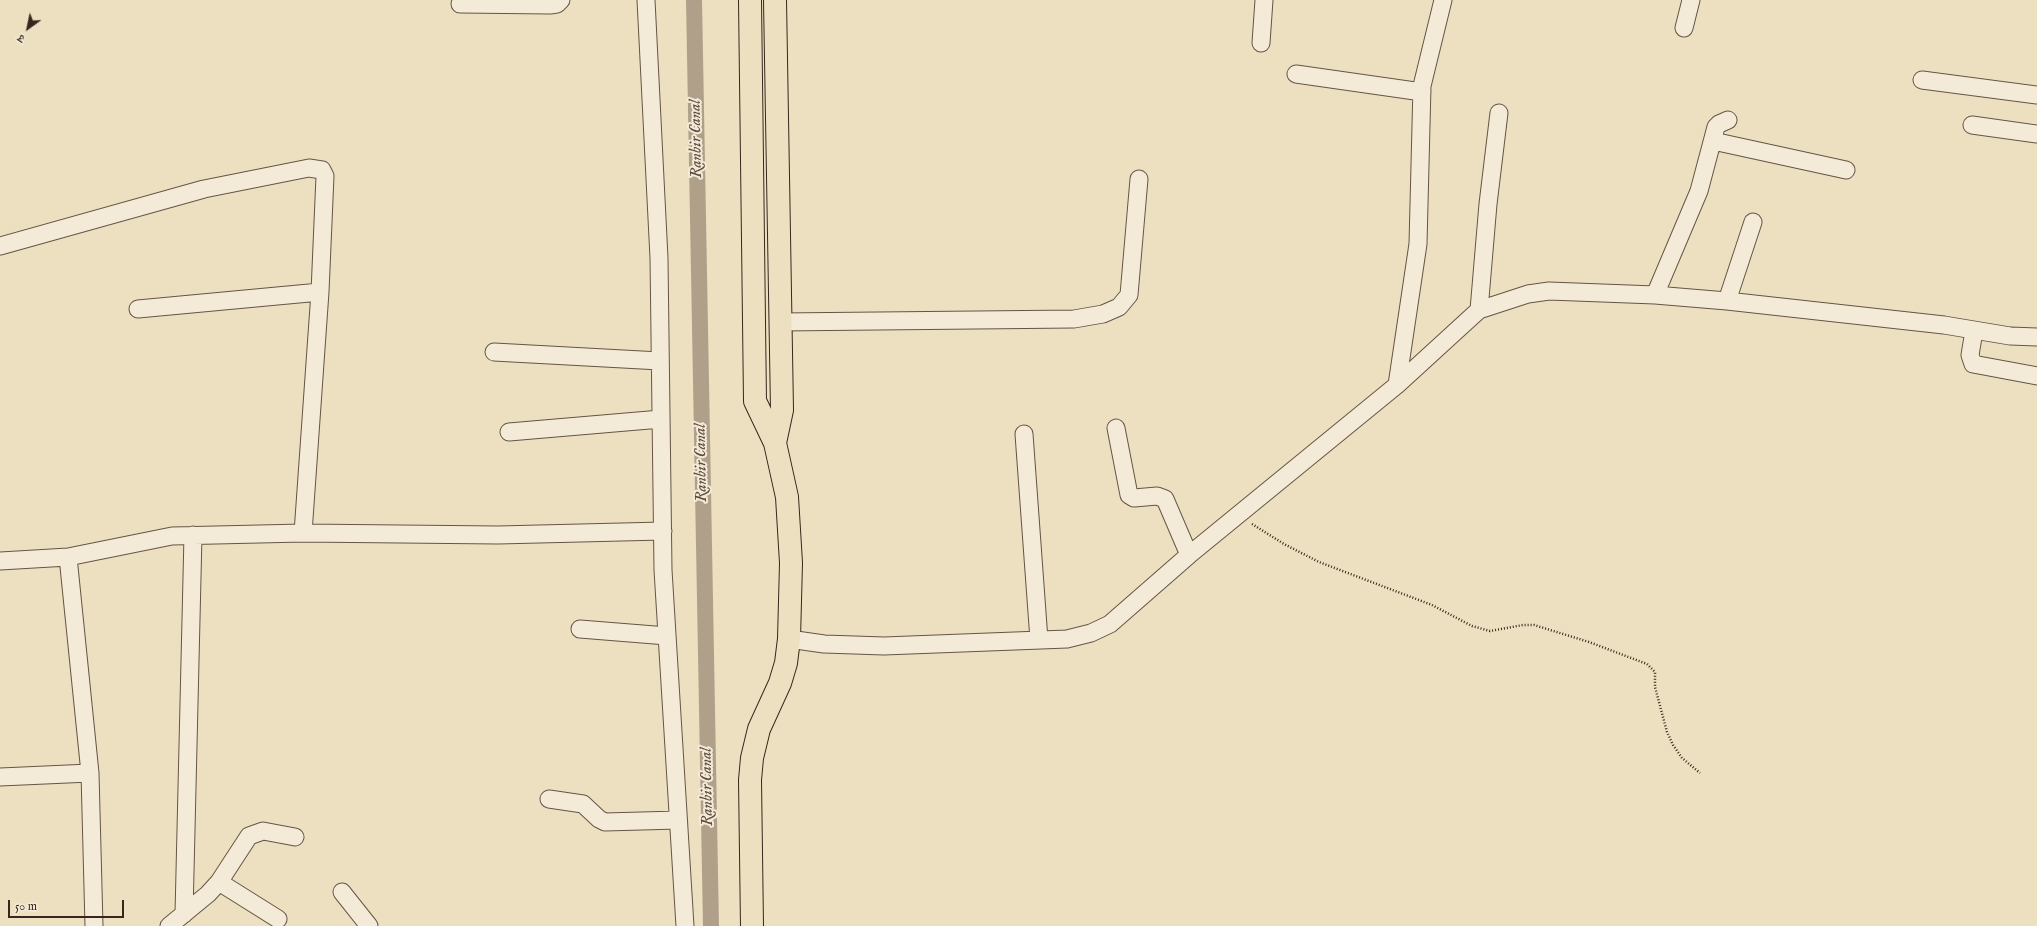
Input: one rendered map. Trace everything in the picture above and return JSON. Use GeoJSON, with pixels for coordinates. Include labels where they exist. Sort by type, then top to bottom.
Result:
{"type":"FeatureCollection","features":[{"type":"Feature","properties":{"kind":"highway"},"geometry":{"type":"LineString","coordinates":[[750,0],[755,401],[775,443],[787,497],[791,563],[789,639],[786,663],[780,683],[759,729],[752,758],[750,780],[752,926]]}},
{"type":"Feature","properties":{"kind":"highway"},"geometry":{"type":"LineString","coordinates":[[775,0],[782,410],[775,443]]}},
{"type":"Feature","properties":{"kind":"street"},"geometry":{"type":"LineString","coordinates":[[460,4],[550,5],[557,4],[561,0]]}},
{"type":"Feature","properties":{"kind":"street"},"geometry":{"type":"LineString","coordinates":[[646,0],[658,258],[662,531],[685,926]]}},
{"type":"Feature","properties":{"kind":"street"},"geometry":{"type":"LineString","coordinates":[[1261,43],[1264,0]]}},
{"type":"Feature","properties":{"kind":"street"},"geometry":{"type":"LineString","coordinates":[[1397,384],[1418,244],[1422,92],[1425,65],[1443,0]]}},
{"type":"Feature","properties":{"kind":"street"},"geometry":{"type":"LineString","coordinates":[[1684,28],[1691,0]]}},
{"type":"Feature","properties":{"kind":"street"},"geometry":{"type":"LineString","coordinates":[[1296,74],[1422,92]]}},
{"type":"Feature","properties":{"kind":"street"},"geometry":{"type":"LineString","coordinates":[[1922,80],[2036,90]]}},
{"type":"Feature","properties":{"kind":"street"},"geometry":{"type":"LineString","coordinates":[[1479,310],[1488,204],[1499,113]]}},
{"type":"Feature","properties":{"kind":"street"},"geometry":{"type":"LineString","coordinates":[[1655,295],[1699,191],[1717,125],[1728,120]]}},
{"type":"Feature","properties":{"kind":"street"},"geometry":{"type":"LineString","coordinates":[[1972,124],[2037,134]]}},
{"type":"Feature","properties":{"kind":"street"},"geometry":{"type":"LineString","coordinates":[[1713,141],[1846,170]]}},
{"type":"Feature","properties":{"kind":"street"},"geometry":{"type":"LineString","coordinates":[[0,246],[204,189],[309,168],[317,168],[322,170],[325,176],[320,292],[303,532]]}},
{"type":"Feature","properties":{"kind":"street"},"geometry":{"type":"LineString","coordinates":[[780,322],[1074,319],[1103,314],[1119,307],[1128,295],[1139,180]]}},
{"type":"Feature","properties":{"kind":"street"},"geometry":{"type":"LineString","coordinates":[[1727,301],[1754,222]]}},
{"type":"Feature","properties":{"kind":"street"},"geometry":{"type":"LineString","coordinates":[[789,639],[824,644],[884,646],[1067,639],[1091,633],[1110,624],[1190,555],[1397,384],[1479,310],[1512,298],[1549,291],[1655,295],[1727,301],[1944,325],[1974,331],[2037,337]]}},
{"type":"Feature","properties":{"kind":"street"},"geometry":{"type":"LineString","coordinates":[[138,309],[320,292]]}},
{"type":"Feature","properties":{"kind":"street"},"geometry":{"type":"LineString","coordinates":[[1974,331],[1970,355],[1973,364],[2037,376]]}},
{"type":"Feature","properties":{"kind":"street"},"geometry":{"type":"LineString","coordinates":[[494,352],[660,361]]}},
{"type":"Feature","properties":{"kind":"street"},"geometry":{"type":"LineString","coordinates":[[509,432],[661,420]]}},
{"type":"Feature","properties":{"kind":"street"},"geometry":{"type":"LineString","coordinates":[[1116,428],[1129,495],[1134,498],[1157,496],[1165,499],[1190,555]]}},
{"type":"Feature","properties":{"kind":"street"},"geometry":{"type":"LineString","coordinates":[[1024,434],[1039,640]]}},
{"type":"Feature","properties":{"kind":"street"},"geometry":{"type":"LineString","coordinates":[[0,561],[68,557],[172,536],[193,535],[303,532],[498,535],[662,531]]}},
{"type":"Feature","properties":{"kind":"street"},"geometry":{"type":"LineString","coordinates":[[184,914],[193,535]]}},
{"type":"Feature","properties":{"kind":"street"},"geometry":{"type":"LineString","coordinates":[[68,557],[90,773],[94,926]]}},
{"type":"Feature","properties":{"kind":"street"},"geometry":{"type":"LineString","coordinates":[[580,629],[667,636]]}},
{"type":"Feature","properties":{"kind":"street"},"geometry":{"type":"LineString","coordinates":[[0,777],[90,773]]}},
{"type":"Feature","properties":{"kind":"street"},"geometry":{"type":"LineString","coordinates":[[549,799],[583,804],[599,819],[605,822],[678,820]]}},
{"type":"Feature","properties":{"kind":"street"},"geometry":{"type":"LineString","coordinates":[[169,926],[219,882],[246,839],[251,834],[264,831],[295,837]]}},
{"type":"Feature","properties":{"kind":"street"},"geometry":{"type":"LineString","coordinates":[[219,882],[278,919]]}},
{"type":"Feature","properties":{"kind":"street"},"geometry":{"type":"LineString","coordinates":[[342,892],[364,924]]}},
{"type":"Feature","properties":{"kind":"path"},"geometry":{"type":"LineString","coordinates":[[1238,515],[1284,544],[1319,562],[1432,605],[1472,626],[1490,631],[1523,625],[1534,625],[1589,642],[1647,664],[1655,672],[1655,687],[1667,732],[1673,745],[1686,762],[1700,773]]}},
{"type":"Feature","properties":{"kind":"waterway","name":"Ranbir Canal"},"geometry":{"type":"LineString","coordinates":[[694,0],[711,926]]}}]}
